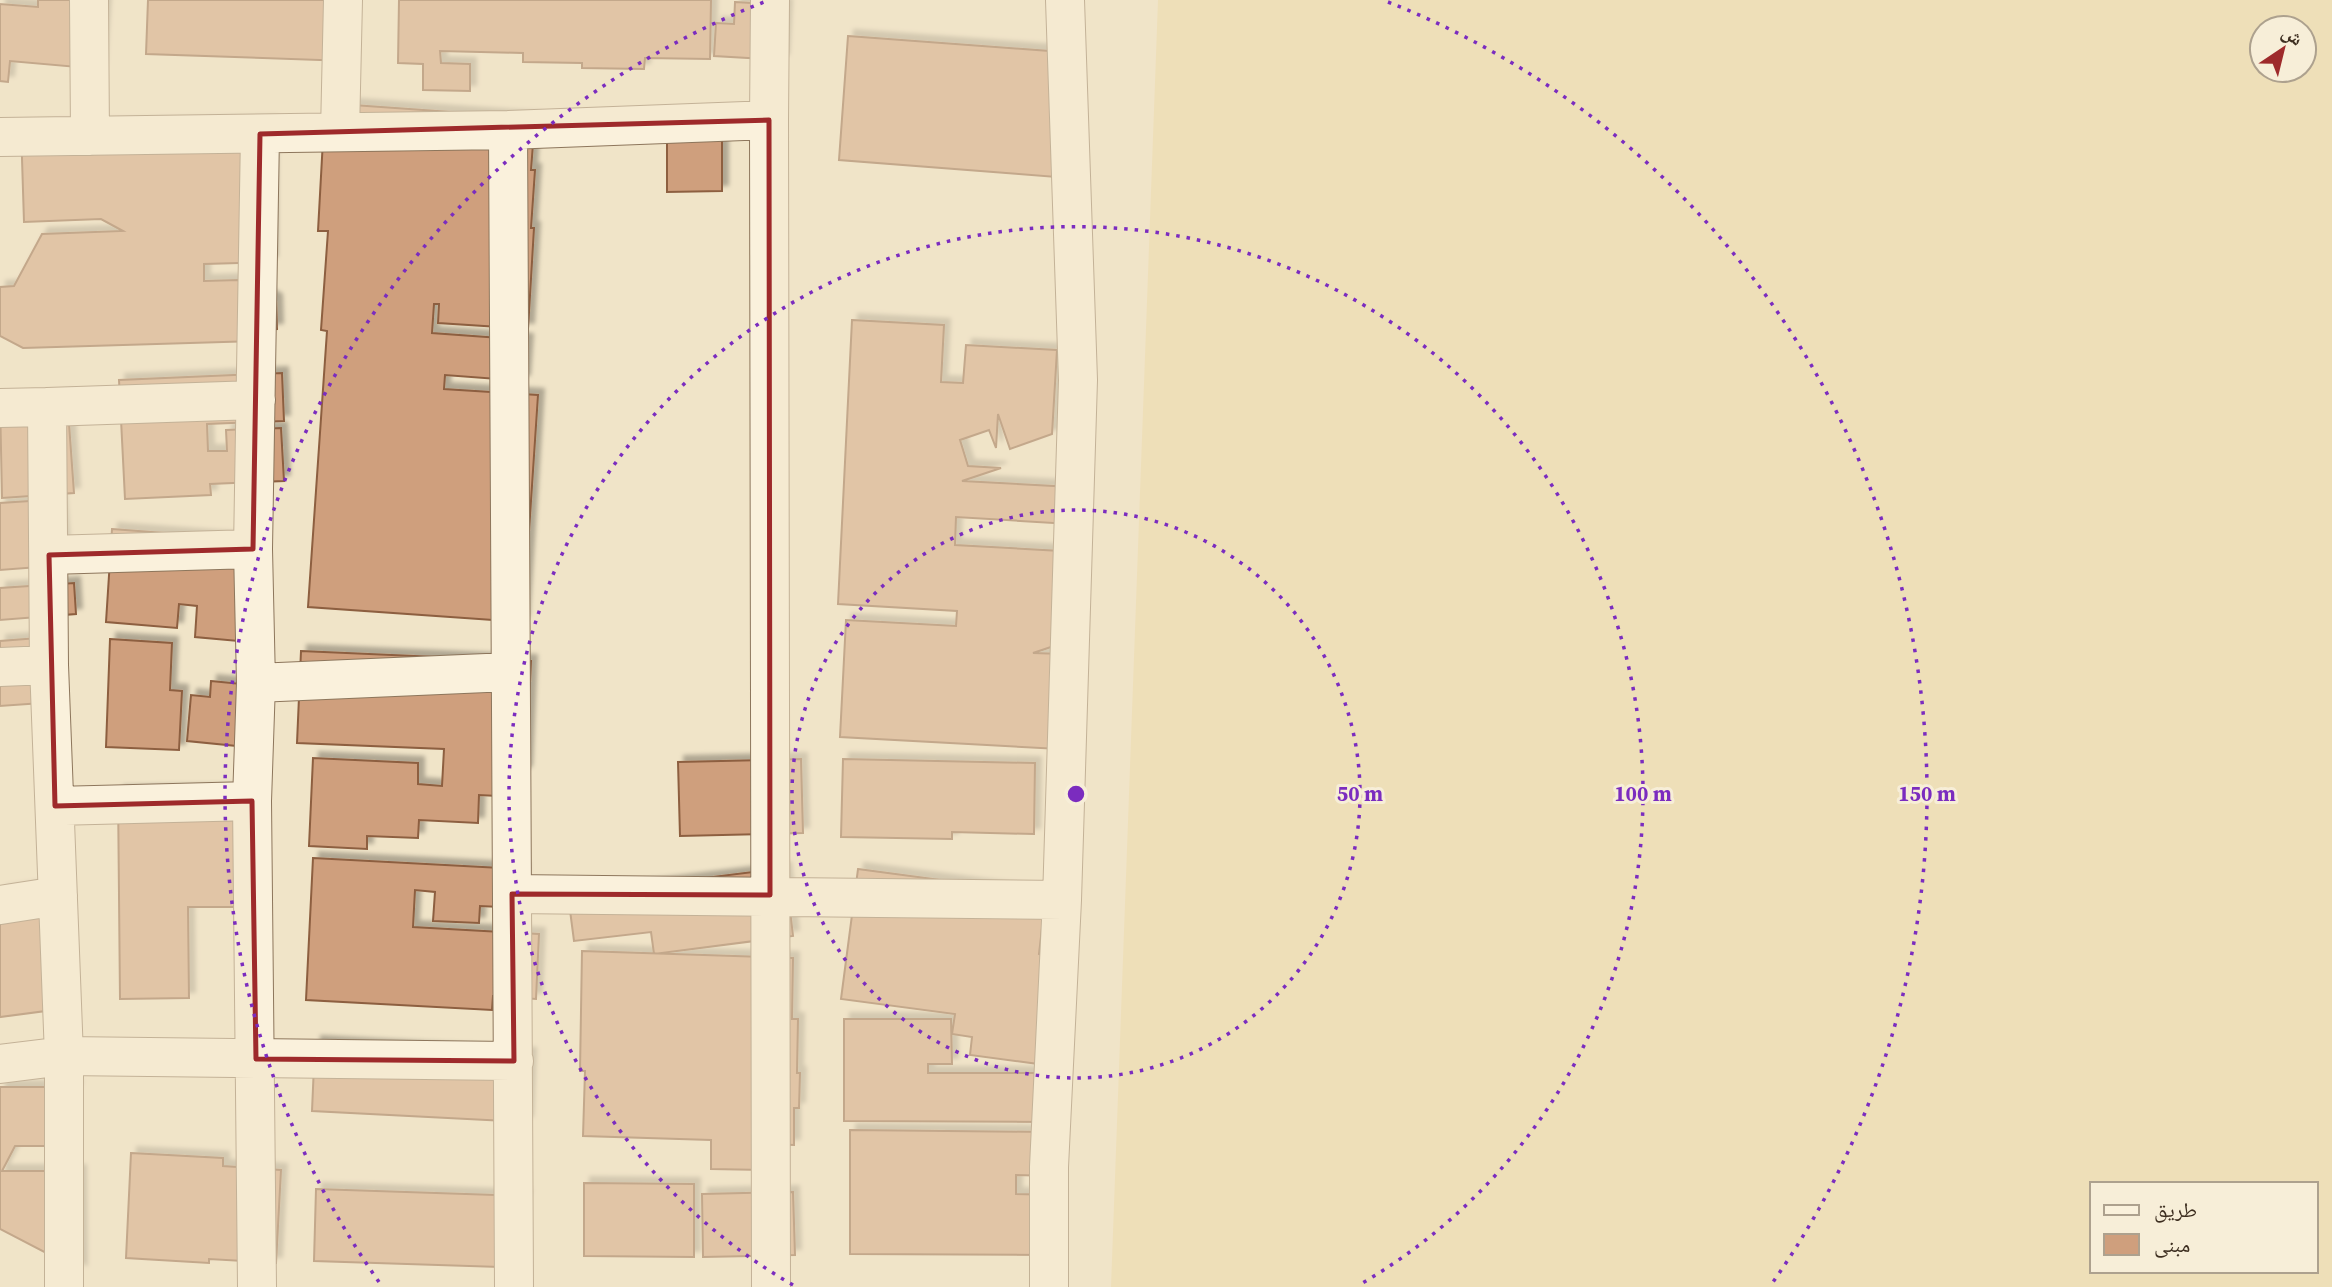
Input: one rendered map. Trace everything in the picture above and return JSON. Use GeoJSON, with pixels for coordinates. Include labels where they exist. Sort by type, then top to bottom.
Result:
{"type":"FeatureCollection","features":[{"type":"Feature","properties":{"kind":"street"},"geometry":{"type":"LineString","coordinates":[[89,0],[90,136]]}},
{"type":"Feature","properties":{"kind":"street"},"geometry":{"type":"LineString","coordinates":[[340,132],[343,0]]}},
{"type":"Feature","properties":{"kind":"street"},"geometry":{"type":"LineString","coordinates":[[770,0],[771,1287]]}},
{"type":"Feature","properties":{"kind":"street"},"geometry":{"type":"LineString","coordinates":[[1049,1287],[1049,1167],[1062,900],[1078,380],[1065,0]]}},
{"type":"Feature","properties":{"kind":"street"},"geometry":{"type":"LineString","coordinates":[[0,137],[508,130],[769,120]]}},
{"type":"Feature","properties":{"kind":"street"},"geometry":{"type":"LineString","coordinates":[[508,130],[514,1287]]}},
{"type":"Feature","properties":{"kind":"street"},"geometry":{"type":"LineString","coordinates":[[257,1287],[252,801],[256,683],[253,549],[260,134]]}},
{"type":"Feature","properties":{"kind":"street"},"geometry":{"type":"LineString","coordinates":[[0,408],[256,400]]}},
{"type":"Feature","properties":{"kind":"street"},"geometry":{"type":"LineString","coordinates":[[47,407],[49,665],[64,1056],[64,1287]]}},
{"type":"Feature","properties":{"kind":"street"},"geometry":{"type":"LineString","coordinates":[[49,555],[253,549]]}},
{"type":"Feature","properties":{"kind":"street"},"geometry":{"type":"LineString","coordinates":[[0,667],[49,665]]}},
{"type":"Feature","properties":{"kind":"street"},"geometry":{"type":"LineString","coordinates":[[256,683],[510,672]]}},
{"type":"Feature","properties":{"kind":"street"},"geometry":{"type":"LineString","coordinates":[[55,806],[252,801]]}},
{"type":"Feature","properties":{"kind":"street"},"geometry":{"type":"LineString","coordinates":[[512,894],[1062,900]]}},
{"type":"Feature","properties":{"kind":"street"},"geometry":{"type":"LineString","coordinates":[[0,905],[58,896]]}},
{"type":"Feature","properties":{"kind":"street"},"geometry":{"type":"LineString","coordinates":[[0,1064],[64,1056],[514,1061]]}},
{"type":"Feature","properties":{"kind":"highlighted area"},"geometry":{"type":"Polygon","coordinates":[[[769,120],[770,895],[512,894],[514,1061],[256,1059],[252,801],[55,806],[49,555],[253,549],[260,134],[769,120]]]}},
{"type":"Feature","properties":{"kind":"sand"},"geometry":{"type":"Polygon","coordinates":[[[1158,0],[2332,0],[2332,1287],[1111,1287],[1158,0]]]}},
{"type":"Feature","properties":{"kind":"building"},"geometry":{"type":"Polygon","coordinates":[[[38,0],[105,0],[100,69],[10,61],[8,82],[0,81],[0,4],[38,7],[38,0]]]}},
{"type":"Feature","properties":{"kind":"building"},"geometry":{"type":"Polygon","coordinates":[[[148,0],[349,0],[348,61],[146,54],[148,0]]]}},
{"type":"Feature","properties":{"kind":"building"},"geometry":{"type":"Polygon","coordinates":[[[399,0],[711,0],[710,59],[645,58],[644,69],[582,68],[582,63],[523,62],[523,53],[440,51],[441,63],[470,64],[470,91],[423,90],[423,64],[398,63],[399,0]]]}},
{"type":"Feature","properties":{"kind":"building"},"geometry":{"type":"Polygon","coordinates":[[[735,2],[786,5],[783,60],[714,56],[716,23],[734,24],[735,2]]]}},
{"type":"Feature","properties":{"kind":"building"},"geometry":{"type":"Polygon","coordinates":[[[848,36],[1063,52],[1056,177],[839,160],[848,36]]]}},
{"type":"Feature","properties":{"kind":"building"},"geometry":{"type":"Polygon","coordinates":[[[325,103],[535,118],[531,170],[535,170],[531,228],[534,228],[528,329],[438,323],[439,304],[434,304],[432,333],[527,340],[524,381],[445,375],[444,389],[538,395],[523,622],[308,607],[327,331],[321,330],[328,231],[318,231],[325,103]]]}},
{"type":"Feature","properties":{"kind":"building"},"geometry":{"type":"Polygon","coordinates":[[[271,122],[271,262],[204,264],[204,281],[239,280],[276,300],[277,329],[241,331],[260,341],[23,348],[0,336],[0,287],[14,286],[42,234],[123,231],[101,219],[24,222],[21,127],[271,122]]]}},
{"type":"Feature","properties":{"kind":"building"},"geometry":{"type":"Polygon","coordinates":[[[667,133],[722,133],[722,191],[667,192],[667,133]]]}},
{"type":"Feature","properties":{"kind":"building"},"geometry":{"type":"Polygon","coordinates":[[[852,320],[944,325],[941,382],[963,383],[966,345],[1057,350],[1052,434],[1010,449],[998,414],[996,448],[989,430],[960,440],[968,466],[1001,468],[962,481],[1072,487],[1070,524],[956,517],[955,545],[1061,551],[1057,645],[1033,653],[1064,654],[1059,749],[840,737],[846,620],[956,626],[957,611],[838,604],[852,320]]]}},
{"type":"Feature","properties":{"kind":"building"},"geometry":{"type":"Polygon","coordinates":[[[282,373],[284,421],[207,424],[208,451],[227,451],[226,430],[281,428],[284,481],[210,484],[211,495],[125,499],[119,380],[282,373]]]}},
{"type":"Feature","properties":{"kind":"building"},"geometry":{"type":"Polygon","coordinates":[[[67,396],[74,493],[2,498],[0,401],[67,396]]]}},
{"type":"Feature","properties":{"kind":"building"},"geometry":{"type":"Polygon","coordinates":[[[60,499],[65,565],[0,570],[0,503],[60,499]]]}},
{"type":"Feature","properties":{"kind":"building"},"geometry":{"type":"Polygon","coordinates":[[[112,529],[256,540],[249,642],[195,637],[197,606],[179,604],[177,628],[106,622],[112,529]]]}},
{"type":"Feature","properties":{"kind":"building"},"geometry":{"type":"Polygon","coordinates":[[[74,583],[76,614],[0,620],[0,588],[74,583]]]}},
{"type":"Feature","properties":{"kind":"building"},"geometry":{"type":"Polygon","coordinates":[[[51,637],[56,702],[0,706],[0,641],[51,637]]]}},
{"type":"Feature","properties":{"kind":"building"},"geometry":{"type":"Polygon","coordinates":[[[110,639],[172,643],[170,690],[182,691],[179,750],[106,747],[110,639]]]}},
{"type":"Feature","properties":{"kind":"building"},"geometry":{"type":"Polygon","coordinates":[[[301,651],[531,661],[526,771],[498,796],[479,795],[478,823],[419,820],[418,838],[367,836],[367,849],[309,846],[313,758],[418,763],[418,784],[442,786],[444,749],[297,743],[301,651]]]}},
{"type":"Feature","properties":{"kind":"building"},"geometry":{"type":"Polygon","coordinates":[[[211,681],[263,686],[257,748],[187,741],[191,695],[210,697],[211,681]]]}},
{"type":"Feature","properties":{"kind":"building"},"geometry":{"type":"Polygon","coordinates":[[[801,759],[803,833],[680,836],[678,762],[801,759]]]}},
{"type":"Feature","properties":{"kind":"building"},"geometry":{"type":"Polygon","coordinates":[[[843,759],[1035,763],[1034,834],[952,832],[952,839],[841,837],[843,759]]]}},
{"type":"Feature","properties":{"kind":"building"},"geometry":{"type":"Polygon","coordinates":[[[258,790],[260,907],[188,907],[189,998],[120,999],[118,792],[258,790]]]}},
{"type":"Feature","properties":{"kind":"building"},"geometry":{"type":"Polygon","coordinates":[[[313,858],[522,869],[520,908],[480,906],[479,923],[433,921],[435,892],[415,890],[413,927],[539,934],[536,999],[493,996],[492,1010],[306,1000],[313,858]]]}},
{"type":"Feature","properties":{"kind":"building"},"geometry":{"type":"Polygon","coordinates":[[[785,868],[793,936],[654,954],[651,932],[574,941],[568,895],[785,868]]]}},
{"type":"Feature","properties":{"kind":"building"},"geometry":{"type":"Polygon","coordinates":[[[858,869],[1046,894],[1039,954],[1047,956],[1046,1065],[970,1055],[972,1037],[952,1034],[955,1014],[841,999],[858,869]]]}},
{"type":"Feature","properties":{"kind":"building"},"geometry":{"type":"Polygon","coordinates":[[[62,883],[53,1010],[0,1017],[0,892],[62,883]]]}},
{"type":"Feature","properties":{"kind":"building"},"geometry":{"type":"Polygon","coordinates":[[[582,951],[793,958],[792,1019],[798,1019],[797,1073],[800,1073],[799,1108],[794,1108],[794,1145],[765,1144],[764,1170],[711,1169],[711,1140],[583,1136],[585,1071],[580,1071],[582,951]]]}},
{"type":"Feature","properties":{"kind":"building"},"geometry":{"type":"Polygon","coordinates":[[[844,1019],[951,1019],[952,1064],[928,1064],[928,1073],[1052,1073],[1052,1122],[844,1121],[844,1019]]]}},
{"type":"Feature","properties":{"kind":"building"},"geometry":{"type":"Polygon","coordinates":[[[315,1042],[530,1054],[527,1122],[312,1111],[315,1042]]]}},
{"type":"Feature","properties":{"kind":"building"},"geometry":{"type":"Polygon","coordinates":[[[0,1087],[76,1087],[50,1146],[15,1146],[2,1171],[80,1171],[81,1271],[0,1229],[0,1087]]]}},
{"type":"Feature","properties":{"kind":"building"},"geometry":{"type":"Polygon","coordinates":[[[850,1130],[1053,1132],[1053,1176],[1016,1175],[1016,1194],[1058,1195],[1058,1255],[850,1254],[850,1130]]]}},
{"type":"Feature","properties":{"kind":"building"},"geometry":{"type":"Polygon","coordinates":[[[131,1153],[223,1158],[223,1166],[281,1170],[276,1263],[209,1259],[209,1263],[126,1258],[131,1153]]]}},
{"type":"Feature","properties":{"kind":"building"},"geometry":{"type":"Polygon","coordinates":[[[584,1183],[694,1184],[694,1257],[584,1256],[584,1183]]]}},
{"type":"Feature","properties":{"kind":"building"},"geometry":{"type":"Polygon","coordinates":[[[316,1189],[525,1196],[500,1267],[314,1261],[316,1189]]]}},
{"type":"Feature","properties":{"kind":"building"},"geometry":{"type":"Polygon","coordinates":[[[793,1192],[795,1255],[703,1257],[702,1194],[793,1192]]]}}]}
